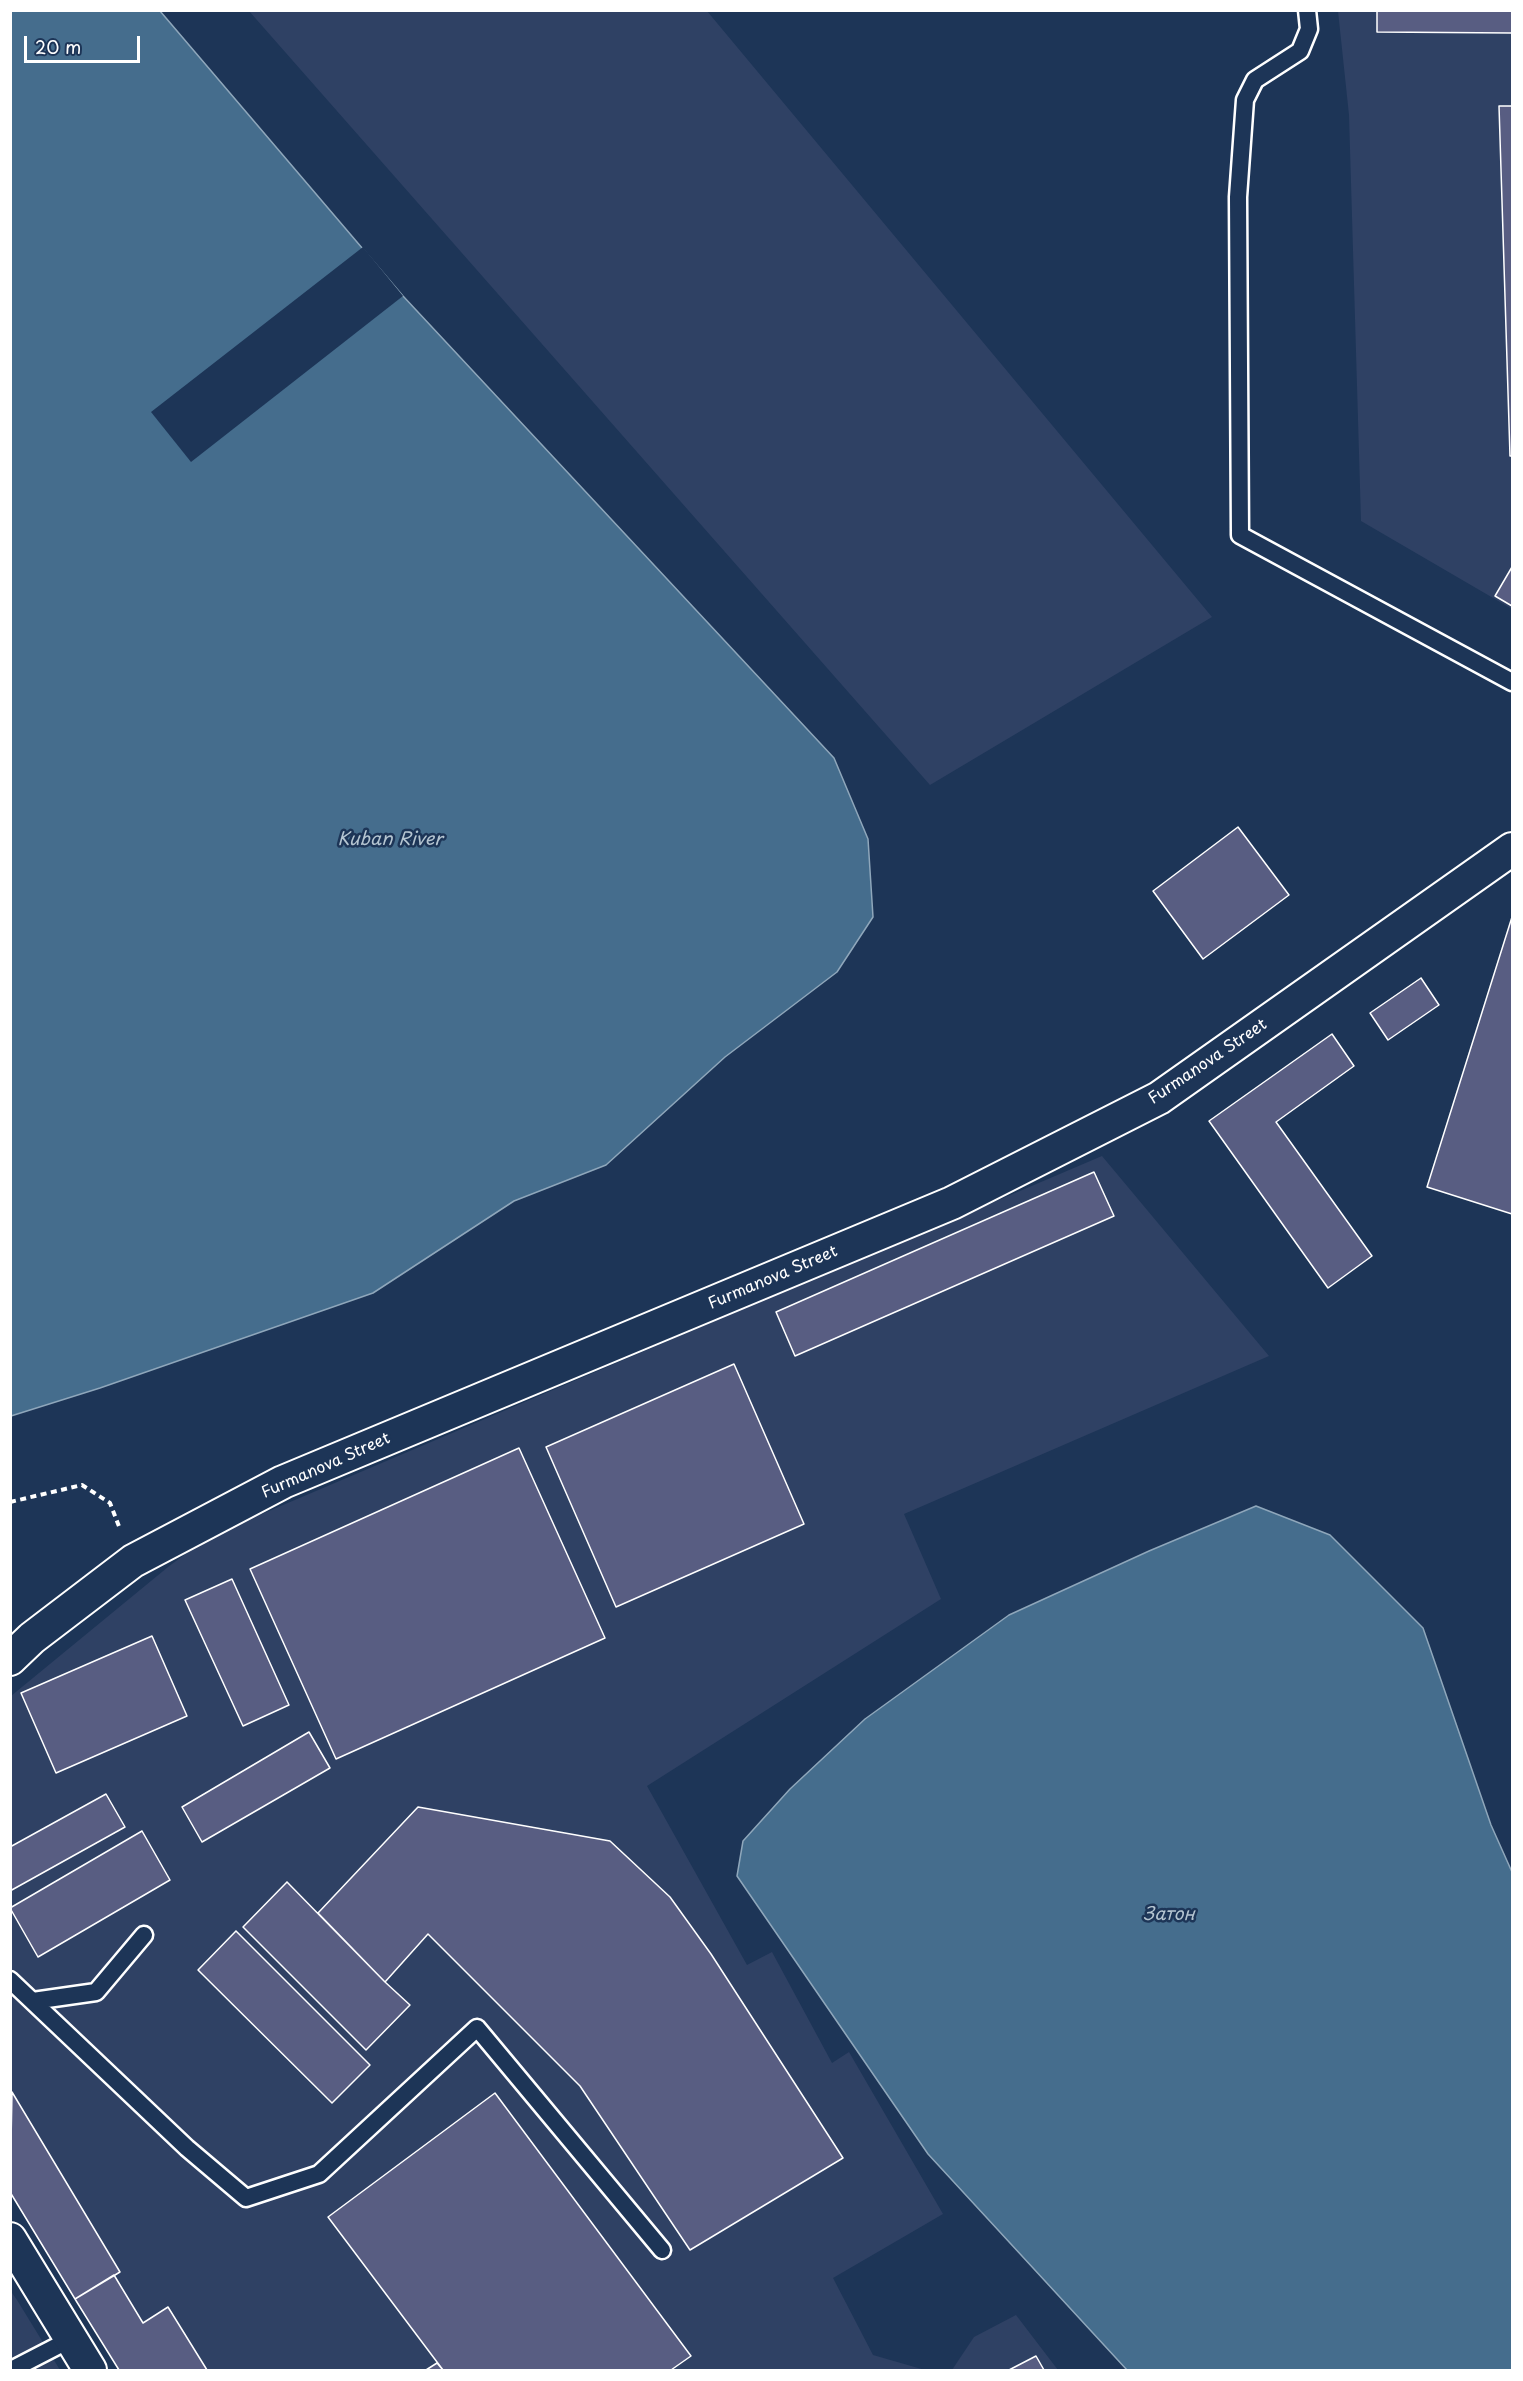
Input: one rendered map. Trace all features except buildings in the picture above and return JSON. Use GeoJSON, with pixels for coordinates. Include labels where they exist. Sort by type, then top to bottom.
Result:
{"type":"FeatureCollection","features":[{"type":"Feature","properties":{"kind":"street","name":"Furmanova Street"},"geometry":{"type":"LineString","coordinates":[[10,1659],[32,1638],[133,1561],[283,1482],[952,1203],[1159,1098],[1512,849]]}},
{"type":"Feature","properties":{"kind":"street"},"geometry":{"type":"LineString","coordinates":[[10,2239],[90,2370]]}},
{"type":"Feature","properties":{"kind":"lane"},"geometry":{"type":"LineString","coordinates":[[1307,10],[1309,29],[1300,51],[1255,80],[1245,100],[1238,197],[1240,535],[1512,682]]}},
{"type":"Feature","properties":{"kind":"lane"},"geometry":{"type":"LineString","coordinates":[[33,2001],[96,1992],[144,1935]]}},
{"type":"Feature","properties":{"kind":"lane"},"geometry":{"type":"LineString","coordinates":[[10,1980],[188,2148],[246,2198],[319,2174],[477,2028],[662,2250]]}},
{"type":"Feature","properties":{"kind":"lane"},"geometry":{"type":"LineString","coordinates":[[11,2370],[71,2339]]}},
{"type":"Feature","properties":{"kind":"path"},"geometry":{"type":"LineString","coordinates":[[10,1502],[82,1485],[110,1503],[133,1561]]}},
{"type":"Feature","properties":{"kind":"shaded area"},"geometry":{"type":"Polygon","coordinates":[[[249,11],[707,11],[1212,617],[930,785],[249,11]]]}},
{"type":"Feature","properties":{"kind":"shaded area"},"geometry":{"type":"Polygon","coordinates":[[[1338,11],[1512,11],[1512,609],[1361,521],[1349,115],[1338,11]]]}},
{"type":"Feature","properties":{"kind":"shaded area"},"geometry":{"type":"Polygon","coordinates":[[[1102,1156],[1269,1356],[904,1514],[941,1599],[647,1786],[747,1965],[772,1952],[832,2063],[849,2052],[943,2214],[833,2278],[873,2355],[925,2370],[119,2370],[11,2192],[11,1696],[208,1537],[1102,1156]]]}},
{"type":"Feature","properties":{"kind":"shaded area"},"geometry":{"type":"Polygon","coordinates":[[[10,2290],[17,2300],[60,2370],[11,2370],[10,2290]]]}},
{"type":"Feature","properties":{"kind":"shaded area"},"geometry":{"type":"Polygon","coordinates":[[[1016,2315],[1058,2370],[952,2370],[974,2337],[1016,2315]]]}},
{"type":"Feature","properties":{"kind":"water","name":"Kuban River"},"geometry":{"type":"Polygon","coordinates":[[[11,11],[160,11],[403,296],[834,758],[868,839],[873,917],[837,972],[725,1057],[606,1165],[514,1201],[373,1293],[100,1388],[11,1416],[11,11]]]}},
{"type":"Feature","properties":{"kind":"water","name":"Затон"},"geometry":{"type":"Polygon","coordinates":[[[1256,1506],[1330,1535],[1423,1628],[1491,1825],[1512,1872],[1512,2370],[1127,2370],[928,2154],[737,1876],[743,1841],[790,1789],[865,1719],[1009,1615],[1149,1551],[1256,1506]]]}},
{"type":"Feature","properties":{"kind":"pier"},"geometry":{"type":"Polygon","coordinates":[[[363,247],[403,296],[191,462],[151,412],[363,247]]]}}]}
